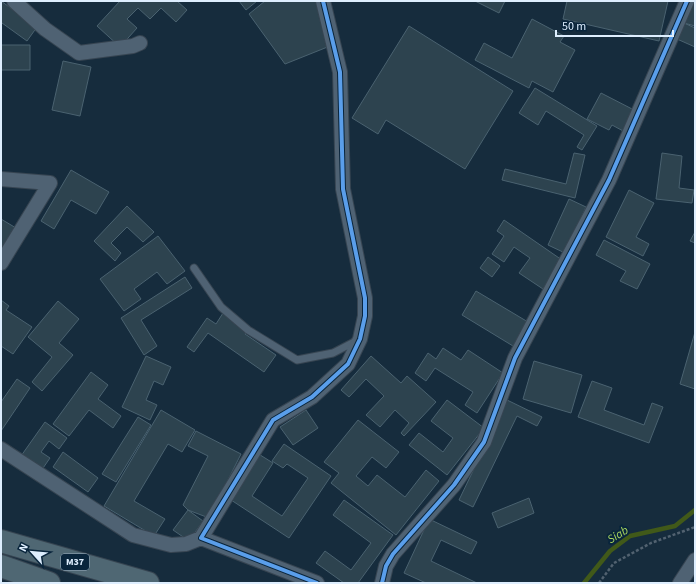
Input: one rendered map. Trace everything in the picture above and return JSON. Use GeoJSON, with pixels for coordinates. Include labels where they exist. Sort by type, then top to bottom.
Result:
{"type":"FeatureCollection","features":[{"type":"Feature","properties":{"kind":"main road","name":"M37"},"geometry":{"type":"LineString","coordinates":[[1,541],[148,583]]}},
{"type":"Feature","properties":{"kind":"main road"},"geometry":{"type":"LineString","coordinates":[[1,566],[49,583]]}},
{"type":"Feature","properties":{"kind":"street"},"geometry":{"type":"LineString","coordinates":[[14,1],[45,29],[79,53],[133,46],[140,43]]}},
{"type":"Feature","properties":{"kind":"street"},"geometry":{"type":"LineString","coordinates":[[1,449],[133,535],[171,545],[186,544],[201,538],[273,420],[312,397],[348,364],[360,339],[365,316],[364,298],[343,189],[340,72],[323,1]]}},
{"type":"Feature","properties":{"kind":"street"},"geometry":{"type":"LineString","coordinates":[[382,583],[386,566],[393,554],[454,485],[484,442],[515,358],[609,180],[687,1]]}},
{"type":"Feature","properties":{"kind":"street"},"geometry":{"type":"LineString","coordinates":[[1,179],[50,183],[1,263]]}},
{"type":"Feature","properties":{"kind":"street"},"geometry":{"type":"LineString","coordinates":[[201,538],[317,583]]}},
{"type":"Feature","properties":{"kind":"street"},"geometry":{"type":"LineString","coordinates":[[680,583],[695,560]]}},
{"type":"Feature","properties":{"kind":"lane"},"geometry":{"type":"LineString","coordinates":[[194,268],[221,307],[248,330],[297,360],[333,353],[360,339]]}},
{"type":"Feature","properties":{"kind":"path"},"geometry":{"type":"LineString","coordinates":[[599,583],[614,562],[651,543],[695,526]]}},
{"type":"Feature","properties":{"kind":"building"},"geometry":{"type":"Polygon","coordinates":[[[1,1],[37,27],[27,41],[2,23],[1,24],[1,1]]]}},
{"type":"Feature","properties":{"kind":"building"},"geometry":{"type":"Polygon","coordinates":[[[120,1],[177,1],[187,10],[176,22],[161,8],[150,19],[138,8],[127,19],[137,28],[120,47],[97,26],[120,1]]]}},
{"type":"Feature","properties":{"kind":"building"},"geometry":{"type":"Polygon","coordinates":[[[239,1],[257,1],[246,10],[239,1]]]}},
{"type":"Feature","properties":{"kind":"building"},"geometry":{"type":"Polygon","coordinates":[[[265,1],[317,1],[330,46],[285,64],[249,14],[265,1]]]}},
{"type":"Feature","properties":{"kind":"building"},"geometry":{"type":"Polygon","coordinates":[[[475,1],[505,1],[499,13],[475,1]]]}},
{"type":"Feature","properties":{"kind":"building"},"geometry":{"type":"Polygon","coordinates":[[[567,1],[668,1],[659,41],[563,19],[567,1]]]}},
{"type":"Feature","properties":{"kind":"building"},"geometry":{"type":"Polygon","coordinates":[[[692,1],[695,1],[695,26],[684,23],[692,1]]]}},
{"type":"Feature","properties":{"kind":"building"},"geometry":{"type":"Polygon","coordinates":[[[532,19],[564,36],[560,42],[575,50],[553,92],[532,81],[529,88],[475,60],[484,43],[512,58],[532,19]]]}},
{"type":"Feature","properties":{"kind":"building"},"geometry":{"type":"Polygon","coordinates":[[[684,23],[695,28],[695,47],[677,39],[684,23]]]}},
{"type":"Feature","properties":{"kind":"building"},"geometry":{"type":"Polygon","coordinates":[[[409,26],[513,91],[465,169],[386,120],[378,134],[352,118],[409,26]]]}},
{"type":"Feature","properties":{"kind":"building"},"geometry":{"type":"Polygon","coordinates":[[[1,45],[30,45],[30,70],[1,70],[1,45]]]}},
{"type":"Feature","properties":{"kind":"building"},"geometry":{"type":"Polygon","coordinates":[[[63,61],[91,67],[80,116],[52,110],[63,61]]]}},
{"type":"Feature","properties":{"kind":"building"},"geometry":{"type":"Polygon","coordinates":[[[535,88],[597,126],[582,150],[577,147],[584,135],[546,111],[538,125],[519,113],[535,88]]]}},
{"type":"Feature","properties":{"kind":"building"},"geometry":{"type":"Polygon","coordinates":[[[601,93],[636,111],[625,132],[612,125],[609,130],[587,119],[601,93]]]}},
{"type":"Feature","properties":{"kind":"building"},"geometry":{"type":"Polygon","coordinates":[[[574,153],[585,155],[575,198],[502,180],[505,169],[566,184],[574,153]]]}},
{"type":"Feature","properties":{"kind":"building"},"geometry":{"type":"Polygon","coordinates":[[[662,153],[682,156],[679,188],[694,190],[692,203],[656,199],[662,153]]]}},
{"type":"Feature","properties":{"kind":"building"},"geometry":{"type":"Polygon","coordinates":[[[71,170],[109,192],[96,214],[71,200],[54,229],[41,221],[71,170]]]}},
{"type":"Feature","properties":{"kind":"building"},"geometry":{"type":"Polygon","coordinates":[[[629,190],[654,203],[636,237],[649,244],[643,256],[606,237],[629,190]]]}},
{"type":"Feature","properties":{"kind":"building"},"geometry":{"type":"Polygon","coordinates":[[[569,199],[586,207],[565,253],[548,245],[569,199]]]}},
{"type":"Feature","properties":{"kind":"building"},"geometry":{"type":"Polygon","coordinates":[[[127,206],[154,232],[143,242],[127,227],[111,243],[121,253],[115,261],[94,241],[127,206]]]}},
{"type":"Feature","properties":{"kind":"building"},"geometry":{"type":"Polygon","coordinates":[[[1,219],[16,228],[1,253],[1,219]]]}},
{"type":"Feature","properties":{"kind":"building"},"geometry":{"type":"Polygon","coordinates":[[[504,220],[562,260],[543,289],[519,273],[530,258],[514,247],[504,262],[492,254],[504,236],[497,231],[504,220]]]}},
{"type":"Feature","properties":{"kind":"building"},"geometry":{"type":"Polygon","coordinates":[[[695,232],[695,243],[690,241],[695,232]]]}},
{"type":"Feature","properties":{"kind":"building"},"geometry":{"type":"Polygon","coordinates":[[[158,236],[185,271],[167,284],[157,272],[134,289],[141,299],[124,311],[100,279],[158,236]]]}},
{"type":"Feature","properties":{"kind":"building"},"geometry":{"type":"Polygon","coordinates":[[[604,240],[650,264],[637,289],[620,281],[626,271],[596,255],[604,240]]]}},
{"type":"Feature","properties":{"kind":"building"},"geometry":{"type":"Polygon","coordinates":[[[488,257],[500,266],[492,277],[480,268],[488,257]]]}},
{"type":"Feature","properties":{"kind":"building"},"geometry":{"type":"Polygon","coordinates":[[[185,277],[192,288],[141,320],[157,346],[144,355],[121,318],[185,277]]]}},
{"type":"Feature","properties":{"kind":"building"},"geometry":{"type":"Polygon","coordinates":[[[476,291],[528,322],[513,346],[462,315],[476,291]]]}},
{"type":"Feature","properties":{"kind":"building"},"geometry":{"type":"Polygon","coordinates":[[[1,300],[9,306],[6,310],[32,327],[13,354],[1,346],[1,300]]]}},
{"type":"Feature","properties":{"kind":"building"},"geometry":{"type":"Polygon","coordinates":[[[58,301],[79,319],[59,343],[73,355],[42,391],[32,382],[52,357],[28,337],[58,301]]]}},
{"type":"Feature","properties":{"kind":"building"},"geometry":{"type":"Polygon","coordinates":[[[223,313],[248,330],[245,334],[276,355],[264,372],[208,333],[194,352],[187,347],[207,318],[216,324],[223,313]]]}},
{"type":"Feature","properties":{"kind":"building"},"geometry":{"type":"Polygon","coordinates":[[[695,332],[695,389],[680,384],[695,332]]]}},
{"type":"Feature","properties":{"kind":"building"},"geometry":{"type":"Polygon","coordinates":[[[443,348],[461,360],[468,350],[503,373],[477,413],[465,405],[473,392],[435,368],[426,381],[415,373],[428,353],[436,359],[443,348]]]}},
{"type":"Feature","properties":{"kind":"building"},"geometry":{"type":"Polygon","coordinates":[[[146,356],[171,367],[163,385],[154,381],[146,400],[157,405],[150,420],[122,407],[146,356]]]}},
{"type":"Feature","properties":{"kind":"building"},"geometry":{"type":"Polygon","coordinates":[[[371,356],[401,383],[407,376],[436,402],[404,436],[401,433],[409,423],[395,410],[380,427],[366,415],[384,396],[366,379],[349,397],[341,390],[371,356]]]}},
{"type":"Feature","properties":{"kind":"building"},"geometry":{"type":"Polygon","coordinates":[[[534,361],[582,375],[571,413],[523,399],[534,361]]]}},
{"type":"Feature","properties":{"kind":"building"},"geometry":{"type":"Polygon","coordinates":[[[91,372],[108,385],[98,399],[121,416],[113,428],[89,410],[69,436],[53,424],[91,372]]]}},
{"type":"Feature","properties":{"kind":"building"},"geometry":{"type":"Polygon","coordinates":[[[17,379],[30,388],[1,431],[1,402],[17,379]]]}},
{"type":"Feature","properties":{"kind":"building"},"geometry":{"type":"Polygon","coordinates":[[[592,381],[612,388],[604,410],[644,425],[652,403],[663,407],[649,443],[578,417],[592,381]]]}},
{"type":"Feature","properties":{"kind":"building"},"geometry":{"type":"Polygon","coordinates":[[[447,400],[484,428],[447,475],[409,445],[419,433],[443,452],[453,438],[431,421],[447,400]]]}},
{"type":"Feature","properties":{"kind":"building"},"geometry":{"type":"Polygon","coordinates":[[[507,400],[542,417],[537,426],[517,416],[473,507],[459,500],[507,400]]]}},
{"type":"Feature","properties":{"kind":"building"},"geometry":{"type":"Polygon","coordinates":[[[161,410],[195,430],[182,452],[168,444],[134,501],[165,519],[154,536],[104,506],[161,410]]]}},
{"type":"Feature","properties":{"kind":"building"},"geometry":{"type":"Polygon","coordinates":[[[306,410],[318,428],[293,445],[280,427],[306,410]]]}},
{"type":"Feature","properties":{"kind":"building"},"geometry":{"type":"Polygon","coordinates":[[[138,417],[151,425],[116,482],[102,474],[138,417]]]}},
{"type":"Feature","properties":{"kind":"building"},"geometry":{"type":"Polygon","coordinates":[[[358,420],[399,452],[386,468],[372,457],[356,476],[368,486],[377,475],[405,497],[426,470],[439,481],[396,535],[331,483],[339,473],[324,462],[358,420]]]}},
{"type":"Feature","properties":{"kind":"building"},"geometry":{"type":"Polygon","coordinates":[[[45,422],[67,438],[59,449],[49,441],[41,452],[50,458],[41,471],[21,456],[45,422]]]}},
{"type":"Feature","properties":{"kind":"building"},"geometry":{"type":"Polygon","coordinates":[[[196,431],[241,454],[209,518],[188,510],[183,505],[208,456],[188,446],[196,431]]]}},
{"type":"Feature","properties":{"kind":"building"},"geometry":{"type":"Polygon","coordinates":[[[284,444],[331,476],[289,538],[228,498],[257,453],[273,463],[252,496],[282,516],[308,478],[287,464],[283,468],[272,461],[284,444]]]}},
{"type":"Feature","properties":{"kind":"building"},"geometry":{"type":"Polygon","coordinates":[[[63,452],[98,478],[88,492],[53,467],[63,452]]]}},
{"type":"Feature","properties":{"kind":"building"},"geometry":{"type":"Polygon","coordinates":[[[529,498],[534,513],[498,528],[492,513],[529,498]]]}},
{"type":"Feature","properties":{"kind":"building"},"geometry":{"type":"Polygon","coordinates":[[[344,500],[393,535],[358,583],[344,583],[316,563],[325,551],[351,570],[371,543],[333,515],[344,500]]]}},
{"type":"Feature","properties":{"kind":"building"},"geometry":{"type":"Polygon","coordinates":[[[188,510],[203,521],[189,541],[173,530],[188,510]]]}},
{"type":"Feature","properties":{"kind":"building"},"geometry":{"type":"Polygon","coordinates":[[[429,519],[477,542],[471,554],[441,540],[431,561],[477,583],[426,583],[404,573],[429,519]]]}},
{"type":"Feature","properties":{"kind":"waterway","name":"Siab"},"geometry":{"type":"LineString","coordinates":[[584,583],[610,551],[630,536],[675,526],[695,510]]}},
{"type":"Feature","properties":{"kind":"cycle path"},"geometry":{"type":"LineString","coordinates":[[317,583],[201,538],[273,420],[312,397],[348,364],[360,339],[365,316],[365,298],[343,189],[340,72],[323,1]]}},
{"type":"Feature","properties":{"kind":"cycle path"},"geometry":{"type":"LineString","coordinates":[[382,583],[386,566],[393,554],[454,485],[484,442],[515,358],[609,180],[687,1]]}}]}
